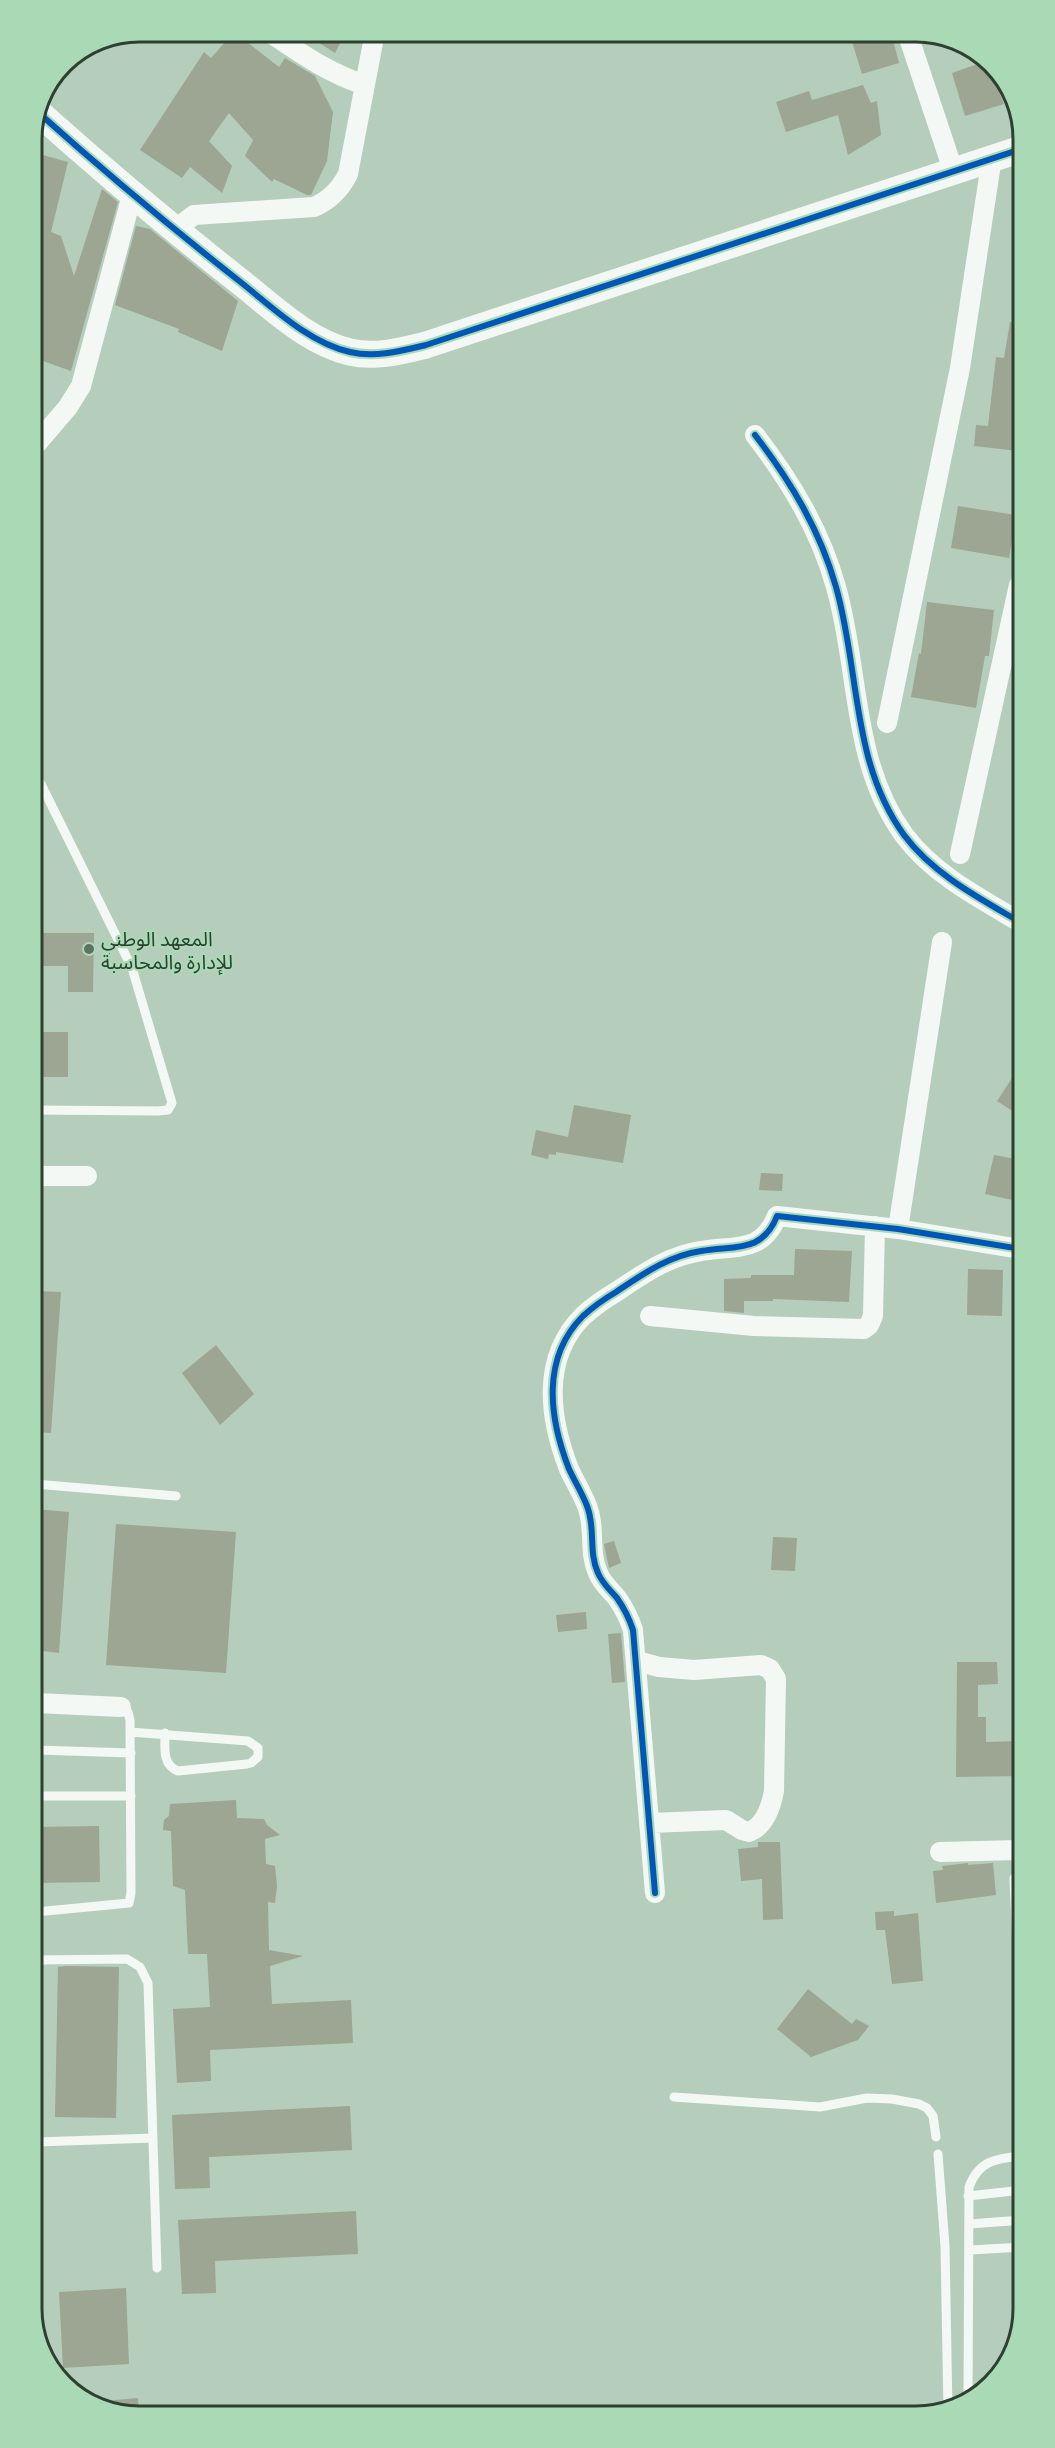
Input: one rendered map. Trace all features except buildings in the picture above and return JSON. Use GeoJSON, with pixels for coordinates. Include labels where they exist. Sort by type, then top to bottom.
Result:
{"type":"FeatureCollection","features":[{"type":"Feature","properties":{"kind":"street"},"geometry":{"type":"LineString","coordinates":[[284,42],[334,74],[365,85]]}},
{"type":"Feature","properties":{"kind":"street"},"geometry":{"type":"LineString","coordinates":[[179,233],[185,222],[195,215],[314,207],[331,198],[344,183],[348,174],[373,42]]}},
{"type":"Feature","properties":{"kind":"street"},"geometry":{"type":"LineString","coordinates":[[910,42],[953,170]]}},
{"type":"Feature","properties":{"kind":"street"},"geometry":{"type":"LineString","coordinates":[[44,118],[132,195],[274,309],[325,343],[350,352],[376,354],[426,345],[1013,151]]}},
{"type":"Feature","properties":{"kind":"street"},"geometry":{"type":"LineString","coordinates":[[887,723],[960,368],[992,157]]}},
{"type":"Feature","properties":{"kind":"street"},"geometry":{"type":"LineString","coordinates":[[42,437],[68,407],[81,386],[132,195]]}},
{"type":"Feature","properties":{"kind":"street"},"geometry":{"type":"LineString","coordinates":[[755,435],[783,471],[805,507],[836,586],[862,741],[872,775],[886,806],[905,836],[932,865],[961,887],[1013,918]]}},
{"type":"Feature","properties":{"kind":"street"},"geometry":{"type":"LineString","coordinates":[[960,854],[1013,635]]}},
{"type":"Feature","properties":{"kind":"street"},"geometry":{"type":"LineString","coordinates":[[898,1229],[942,942]]}},
{"type":"Feature","properties":{"kind":"street"},"geometry":{"type":"LineString","coordinates":[[42,1176],[87,1176]]}},
{"type":"Feature","properties":{"kind":"street"},"geometry":{"type":"LineString","coordinates":[[655,1893],[633,1630],[628,1617],[595,1566],[591,1520],[569,1467],[555,1421],[551,1386],[554,1369],[565,1340],[582,1317],[593,1307],[648,1270],[688,1253],[748,1246],[764,1238],[777,1216],[898,1229],[1013,1248]]}},
{"type":"Feature","properties":{"kind":"street"},"geometry":{"type":"LineString","coordinates":[[650,1316],[754,1326],[864,1329],[869,1326],[873,1316],[874,1226]]}},
{"type":"Feature","properties":{"kind":"street"},"geometry":{"type":"LineString","coordinates":[[637,1661],[659,1667],[693,1670],[718,1670],[760,1665],[770,1669],[776,1679],[774,1791],[762,1823],[749,1832],[742,1830],[732,1822],[720,1820],[650,1824]]}},
{"type":"Feature","properties":{"kind":"street"},"geometry":{"type":"LineString","coordinates":[[42,1703],[120,1707]]}},
{"type":"Feature","properties":{"kind":"street"},"geometry":{"type":"LineString","coordinates":[[940,1852],[1013,1850]]}},
{"type":"Feature","properties":{"kind":"lane"},"geometry":{"type":"LineString","coordinates":[[42,786],[132,968],[172,1102],[168,1110],[158,1111],[42,1110]]}},
{"type":"Feature","properties":{"kind":"lane"},"geometry":{"type":"LineString","coordinates":[[42,1485],[176,1496]]}},
{"type":"Feature","properties":{"kind":"lane"},"geometry":{"type":"LineString","coordinates":[[42,1911],[129,1903],[131,1893],[130,1715],[120,1707]]}},
{"type":"Feature","properties":{"kind":"lane"},"geometry":{"type":"LineString","coordinates":[[130,1731],[165,1733],[248,1741],[258,1748],[258,1757],[252,1763],[178,1771],[173,1769],[166,1760],[165,1733]]}},
{"type":"Feature","properties":{"kind":"lane"},"geometry":{"type":"LineString","coordinates":[[42,1750],[131,1753]]}},
{"type":"Feature","properties":{"kind":"lane"},"geometry":{"type":"LineString","coordinates":[[42,1796],[131,1796]]}},
{"type":"Feature","properties":{"kind":"lane"},"geometry":{"type":"LineString","coordinates":[[42,1960],[127,1959],[145,1973],[148,1983],[157,2268]]}},
{"type":"Feature","properties":{"kind":"lane"},"geometry":{"type":"LineString","coordinates":[[674,2097],[820,2107],[867,2098],[892,2099],[920,2104],[927,2108],[933,2116],[936,2136]]}},
{"type":"Feature","properties":{"kind":"lane"},"geometry":{"type":"LineString","coordinates":[[42,2142],[153,2138]]}},
{"type":"Feature","properties":{"kind":"lane"},"geometry":{"type":"LineString","coordinates":[[938,2154],[945,2246],[948,2401]]}},
{"type":"Feature","properties":{"kind":"lane"},"geometry":{"type":"LineString","coordinates":[[968,2391],[970,2250],[968,2196],[972,2179],[983,2165],[998,2158],[1013,2157]]}},
{"type":"Feature","properties":{"kind":"lane"},"geometry":{"type":"LineString","coordinates":[[968,2196],[1013,2191]]}},
{"type":"Feature","properties":{"kind":"lane"},"geometry":{"type":"LineString","coordinates":[[969,2224],[1013,2221]]}},
{"type":"Feature","properties":{"kind":"lane"},"geometry":{"type":"LineString","coordinates":[[970,2250],[1013,2248]]}},
{"type":"Feature","properties":{"kind":"cycle path"},"geometry":{"type":"LineString","coordinates":[[44,118],[165,222],[293,324],[335,348],[359,354],[388,353],[426,345],[1013,152]]}},
{"type":"Feature","properties":{"kind":"cycle path"},"geometry":{"type":"LineString","coordinates":[[755,435],[803,507],[822,546],[844,619],[866,747],[874,777],[887,807],[904,835],[929,862],[957,884],[1013,918]]}},
{"type":"Feature","properties":{"kind":"cycle path"},"geometry":{"type":"LineString","coordinates":[[655,1893],[633,1630],[622,1606],[598,1573],[593,1556],[590,1514],[562,1450],[554,1409],[553,1389],[560,1350],[583,1316],[636,1279],[656,1267],[689,1253],[746,1246],[755,1242],[771,1228],[777,1216],[898,1229],[1013,1248]]}},
{"type":"Feature","properties":{"kind":"place","name":"المعهد الوطني للإدارة والمحاسبة"},"geometry":{"type":"Point","coordinates":[89,949]}}]}
